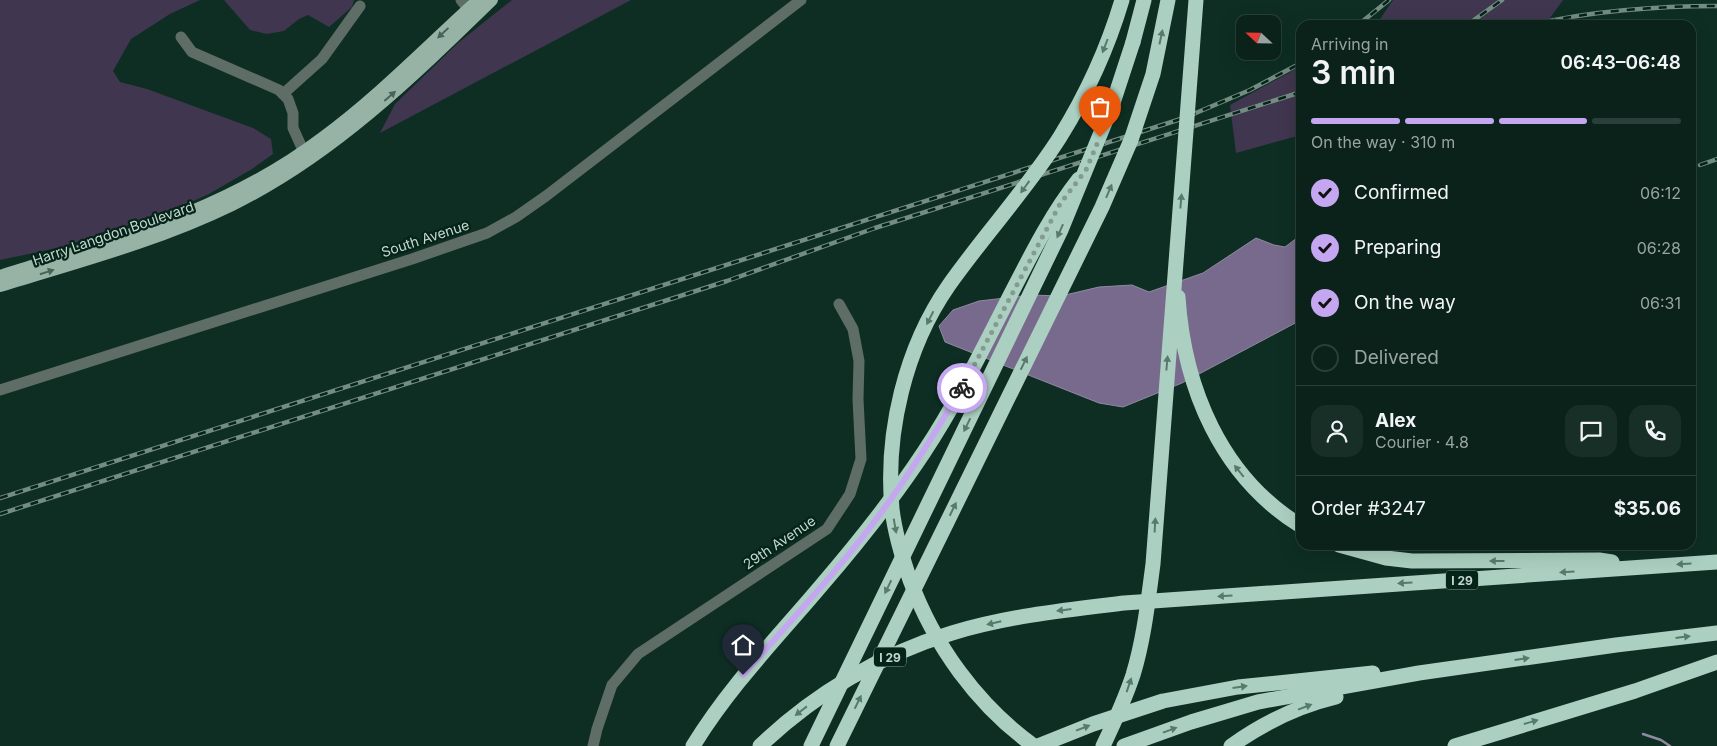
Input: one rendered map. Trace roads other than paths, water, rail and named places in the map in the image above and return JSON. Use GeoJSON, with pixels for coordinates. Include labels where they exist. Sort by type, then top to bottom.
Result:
{"type":"FeatureCollection","features":[{"type":"Feature","properties":{"kind":"highway"},"geometry":{"type":"LineString","coordinates":[[1122,0],[1086,90],[1060,138],[1022,192],[948,286],[929,318],[915,350],[903,388],[895,428],[892,509],[900,550],[917,598],[929,624],[946,654],[972,687],[1019,735],[1036,746],[1093,724],[1172,699],[1247,686],[1420,667],[1474,666]]}},
{"type":"Feature","properties":{"kind":"highway"},"geometry":{"type":"LineString","coordinates":[[811,746],[1061,230],[1113,104],[1144,0]]}},
{"type":"Feature","properties":{"kind":"highway"},"geometry":{"type":"LineString","coordinates":[[836,746],[1102,207],[1131,140],[1153,74],[1168,0]]}},
{"type":"Feature","properties":{"kind":"highway"},"geometry":{"type":"LineString","coordinates":[[1103,746],[1133,674],[1146,612],[1153,564],[1196,0]]}},
{"type":"Feature","properties":{"kind":"highway"},"geometry":{"type":"LineString","coordinates":[[695,741],[743,675],[820,587],[882,511],[924,451],[963,387],[1060,204],[1086,170]]}},
{"type":"Feature","properties":{"kind":"highway"},"geometry":{"type":"LineString","coordinates":[[1176,266],[1182,340],[1197,397],[1208,422],[1232,463],[1243,476],[1273,506],[1296,522]]}},
{"type":"Feature","properties":{"kind":"highway"},"geometry":{"type":"LineString","coordinates":[[1357,550],[1386,558],[1412,561],[1599,560],[1650,567]]}},
{"type":"Feature","properties":{"kind":"highway","name":"I 29"},"geometry":{"type":"LineString","coordinates":[[760,746],[802,710],[838,685],[896,654],[951,633],[1042,613],[1124,603],[1717,562]]}},
{"type":"Feature","properties":{"kind":"highway"},"geometry":{"type":"LineString","coordinates":[[1124,746],[1190,722],[1258,702],[1419,673],[1616,645],[1717,634]]}},
{"type":"Feature","properties":{"kind":"highway"},"geometry":{"type":"LineString","coordinates":[[1455,746],[1635,692],[1717,662]]}},
{"type":"Feature","properties":{"kind":"highway"},"geometry":{"type":"LineString","coordinates":[[1231,746],[1276,718],[1324,700],[1377,688],[1419,673]]}},
{"type":"Feature","properties":{"kind":"main road","name":"Harry Langdon Boulevard"},"geometry":{"type":"LineString","coordinates":[[0,286],[172,231],[232,205],[287,174],[305,156],[402,72],[478,0]]}},
{"type":"Feature","properties":{"kind":"main road","name":"Harry Langdon Boulevard"},"geometry":{"type":"LineString","coordinates":[[468,9],[492,0]]}},
{"type":"Feature","properties":{"kind":"main road","name":"Harry Langdon Boulevard"},"geometry":{"type":"LineString","coordinates":[[0,276],[172,220],[237,191],[305,156]]}},
{"type":"Feature","properties":{"kind":"street","name":"South Avenue"},"geometry":{"type":"LineString","coordinates":[[0,390],[412,259],[495,230],[516,218],[546,196],[801,0]]}},
{"type":"Feature","properties":{"kind":"street"},"geometry":{"type":"LineString","coordinates":[[282,94],[322,59],[360,6]]}},
{"type":"Feature","properties":{"kind":"street"},"geometry":{"type":"LineString","coordinates":[[181,37],[192,52],[279,90],[288,99],[293,113],[293,128],[305,156]]}},
{"type":"Feature","properties":{"kind":"street","name":"29th Avenue"},"geometry":{"type":"LineString","coordinates":[[593,746],[612,684],[638,654],[827,529],[850,494],[861,459],[858,399],[859,360],[853,330],[839,304]]}},
{"type":"Feature","properties":{"kind":"waterway"},"geometry":{"type":"LineString","coordinates":[[1643,734],[1661,740],[1670,746]]}},
{"type":"Feature","properties":{"kind":"railway"},"geometry":{"type":"LineString","coordinates":[[1364,20],[1389,0]]}},
{"type":"Feature","properties":{"kind":"railway"},"geometry":{"type":"LineString","coordinates":[[1474,20],[1502,0]]}},
{"type":"Feature","properties":{"kind":"railway"},"geometry":{"type":"LineString","coordinates":[[1554,20],[1624,10],[1717,6]]}},
{"type":"Feature","properties":{"kind":"railway"},"geometry":{"type":"LineString","coordinates":[[0,498],[1184,118],[1250,90],[1296,66]]}},
{"type":"Feature","properties":{"kind":"railway"},"geometry":{"type":"LineString","coordinates":[[0,514],[727,281],[875,228],[1296,94]]}},
{"type":"Feature","properties":{"kind":"railway"},"geometry":{"type":"LineString","coordinates":[[1700,165],[1717,159]]}}]}
